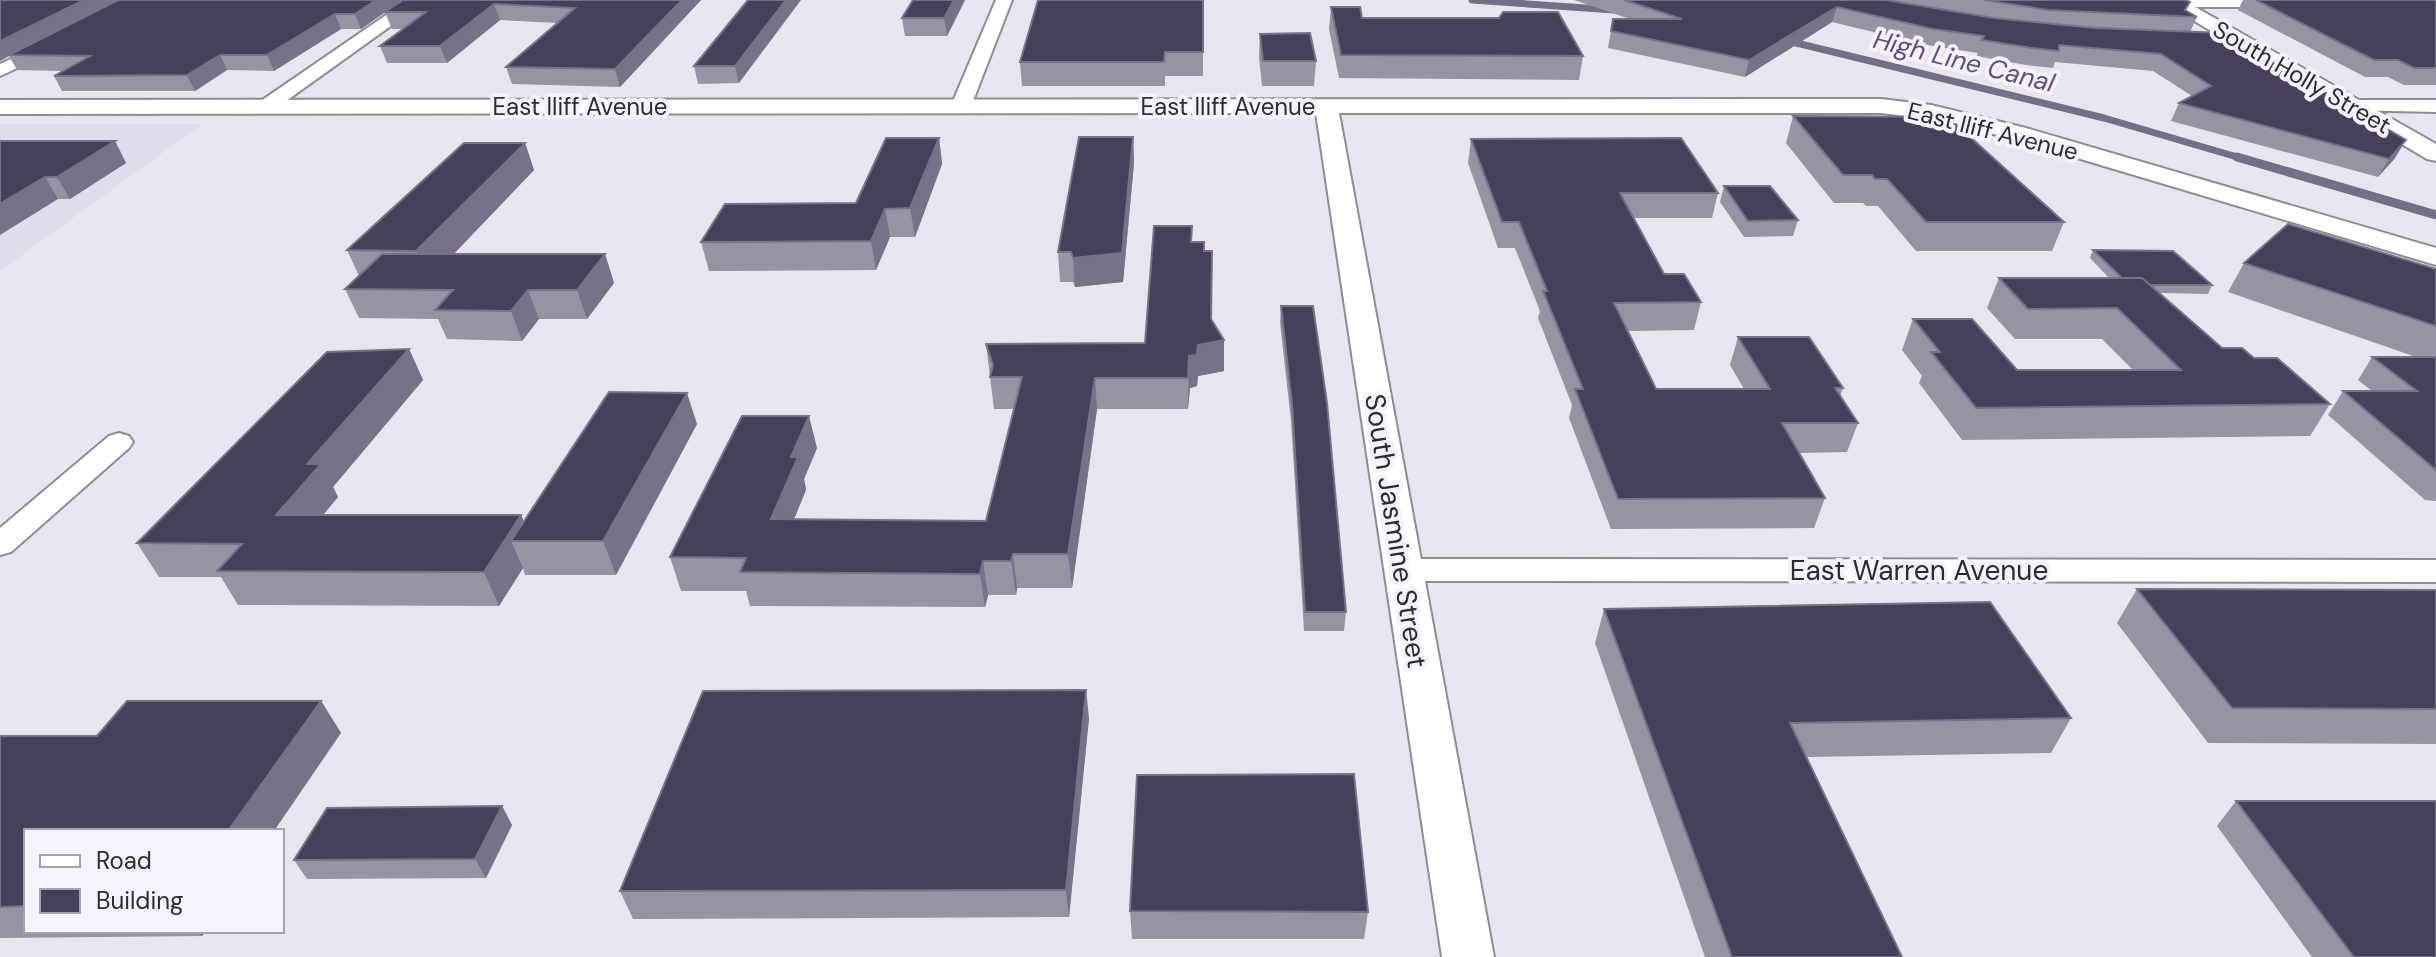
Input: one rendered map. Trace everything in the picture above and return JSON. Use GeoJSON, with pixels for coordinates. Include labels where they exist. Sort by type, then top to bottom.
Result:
{"type":"FeatureCollection","features":[{"type":"Feature","properties":{"kind":"street"},"geometry":{"type":"LineString","coordinates":[[265,107],[419,0]]}},
{"type":"Feature","properties":{"kind":"street"},"geometry":{"type":"LineString","coordinates":[[961,106],[1004,0]]}},
{"type":"Feature","properties":{"kind":"street"},"geometry":{"type":"LineString","coordinates":[[2170,1],[2299,2]]}},
{"type":"Feature","properties":{"kind":"street","name":"South Holly Street"},"geometry":{"type":"LineString","coordinates":[[2170,1],[2436,154]]}},
{"type":"Feature","properties":{"kind":"street"},"geometry":{"type":"LineString","coordinates":[[0,71],[70,36]]}},
{"type":"Feature","properties":{"kind":"street"},"geometry":{"type":"LineString","coordinates":[[2211,41],[2240,41]]}},
{"type":"Feature","properties":{"kind":"street","name":"South Jasmine Street"},"geometry":{"type":"LineString","coordinates":[[1326,106],[1468,957]]}},
{"type":"Feature","properties":{"kind":"street"},"geometry":{"type":"LineString","coordinates":[[2352,106],[2436,106]]}},
{"type":"Feature","properties":{"kind":"street","name":"East Iliff Avenue"},"geometry":{"type":"LineString","coordinates":[[0,107],[1906,108],[1959,117],[2018,133],[2436,257]]}},
{"type":"Feature","properties":{"kind":"street"},"geometry":{"type":"LineString","coordinates":[[0,545],[119,442]]}},
{"type":"Feature","properties":{"kind":"street","name":"East Warren Avenue"},"geometry":{"type":"LineString","coordinates":[[1403,570],[2436,571]]}},
{"type":"Feature","properties":{"kind":"shaded area"},"geometry":{"type":"Polygon","coordinates":[[[0,124],[202,124],[0,271],[0,124]]]}},
{"type":"Feature","properties":{"kind":"building"},"geometry":{"type":"Polygon","coordinates":[[[0,0],[84,0],[0,41],[0,0]]]}},
{"type":"Feature","properties":{"kind":"building"},"geometry":{"type":"Polygon","coordinates":[[[118,0],[376,0],[355,14],[335,14],[267,55],[220,55],[187,75],[54,76],[90,56],[9,55],[118,0]]]}},
{"type":"Feature","properties":{"kind":"building"},"geometry":{"type":"Polygon","coordinates":[[[403,0],[682,0],[615,69],[506,67],[575,8],[494,4],[440,46],[380,46],[426,12],[385,12],[403,0]]]}},
{"type":"Feature","properties":{"kind":"building"},"geometry":{"type":"Polygon","coordinates":[[[748,0],[786,0],[735,66],[694,66],[748,0]]]}},
{"type":"Feature","properties":{"kind":"building"},"geometry":{"type":"Polygon","coordinates":[[[913,0],[954,0],[944,18],[902,18],[913,0]]]}},
{"type":"Feature","properties":{"kind":"building"},"geometry":{"type":"Polygon","coordinates":[[[1038,0],[1203,0],[1203,52],[1165,52],[1164,62],[1020,62],[1038,0]]]}},
{"type":"Feature","properties":{"kind":"building"},"geometry":{"type":"Polygon","coordinates":[[[1624,0],[1886,0],[1994,18],[2095,28],[2224,33],[2406,140],[2389,159],[2179,103],[2211,86],[2161,54],[2059,45],[2059,51],[2032,48],[1982,40],[1984,36],[1933,29],[1837,7],[1749,60],[1611,31],[1613,19],[1682,19],[1624,0]]]}},
{"type":"Feature","properties":{"kind":"building"},"geometry":{"type":"Polygon","coordinates":[[[1984,0],[2186,0],[2190,2],[2185,10],[2197,17],[2048,10],[1984,0]]]}},
{"type":"Feature","properties":{"kind":"building"},"geometry":{"type":"Polygon","coordinates":[[[2256,0],[2436,0],[2436,68],[2414,68],[2398,60],[2374,60],[2256,0]]]}},
{"type":"Feature","properties":{"kind":"building"},"geometry":{"type":"Polygon","coordinates":[[[1331,7],[1360,7],[1362,18],[1499,18],[1503,12],[1558,12],[1583,56],[1341,55],[1331,7]]]}},
{"type":"Feature","properties":{"kind":"building"},"geometry":{"type":"Polygon","coordinates":[[[1310,33],[1316,61],[1263,61],[1260,34],[1310,33]]]}},
{"type":"Feature","properties":{"kind":"building"},"geometry":{"type":"Polygon","coordinates":[[[1793,116],[1948,117],[2064,222],[1926,222],[1887,179],[1875,179],[1872,175],[1843,175],[1793,116]]]}},
{"type":"Feature","properties":{"kind":"building"},"geometry":{"type":"Polygon","coordinates":[[[1079,137],[1133,137],[1122,253],[1073,258],[1071,252],[1058,252],[1079,137]]]}},
{"type":"Feature","properties":{"kind":"building"},"geometry":{"type":"Polygon","coordinates":[[[886,138],[939,138],[910,208],[885,209],[871,241],[701,242],[725,204],[856,203],[886,138]]]}},
{"type":"Feature","properties":{"kind":"building"},"geometry":{"type":"Polygon","coordinates":[[[1681,138],[1718,193],[1620,193],[1664,274],[1684,274],[1701,302],[1614,303],[1656,389],[1770,389],[1738,337],[1809,337],[1843,388],[1835,388],[1858,423],[1782,423],[1825,498],[1618,499],[1575,389],[1583,389],[1519,222],[1502,222],[1471,139],[1681,138]]]}},
{"type":"Feature","properties":{"kind":"building"},"geometry":{"type":"Polygon","coordinates":[[[0,141],[115,141],[57,177],[45,177],[0,204],[0,141]]]}},
{"type":"Feature","properties":{"kind":"building"},"geometry":{"type":"Polygon","coordinates":[[[464,143],[525,143],[416,251],[347,250],[464,143]]]}},
{"type":"Feature","properties":{"kind":"building"},"geometry":{"type":"Polygon","coordinates":[[[1724,186],[1770,186],[1798,220],[1748,221],[1724,186]]]}},
{"type":"Feature","properties":{"kind":"building"},"geometry":{"type":"Polygon","coordinates":[[[2288,224],[2436,269],[2436,326],[2244,263],[2288,224]]]}},
{"type":"Feature","properties":{"kind":"building"},"geometry":{"type":"Polygon","coordinates":[[[1154,226],[1192,226],[1191,242],[1204,242],[1204,251],[1212,251],[1211,319],[1224,340],[1198,345],[1197,355],[1189,356],[1188,378],[1095,378],[1068,554],[1013,554],[1011,561],[983,561],[980,574],[740,572],[746,558],[670,557],[742,416],[809,416],[791,457],[798,457],[771,519],[986,521],[1022,377],[990,377],[993,365],[986,344],[1145,343],[1154,226]]]}},
{"type":"Feature","properties":{"kind":"building"},"geometry":{"type":"Polygon","coordinates":[[[2093,250],[2173,251],[2212,285],[2150,285],[2142,278],[2122,278],[2093,250]]]}},
{"type":"Feature","properties":{"kind":"building"},"geometry":{"type":"Polygon","coordinates":[[[382,254],[605,254],[577,290],[528,290],[511,311],[435,310],[453,290],[345,289],[382,254]]]}},
{"type":"Feature","properties":{"kind":"building"},"geometry":{"type":"Polygon","coordinates":[[[1999,278],[2142,278],[2222,348],[2242,348],[2254,358],[2277,358],[2330,404],[1976,408],[1931,352],[1940,352],[1913,319],[1972,319],[2017,370],[2181,370],[2117,308],[2028,309],[1999,278]]]}},
{"type":"Feature","properties":{"kind":"building"},"geometry":{"type":"Polygon","coordinates":[[[1281,306],[1313,306],[1327,403],[1346,612],[1305,612],[1292,404],[1281,306]]]}},
{"type":"Feature","properties":{"kind":"building"},"geometry":{"type":"Polygon","coordinates":[[[409,349],[307,464],[321,464],[276,515],[521,515],[484,572],[217,571],[242,544],[137,543],[327,352],[409,349]]]}},
{"type":"Feature","properties":{"kind":"building"},"geometry":{"type":"Polygon","coordinates":[[[2372,357],[2436,357],[2436,470],[2343,391],[2417,391],[2372,357]]]}},
{"type":"Feature","properties":{"kind":"building"},"geometry":{"type":"Polygon","coordinates":[[[609,392],[687,393],[603,541],[511,541],[609,392]]]}},
{"type":"Feature","properties":{"kind":"building"},"geometry":{"type":"Polygon","coordinates":[[[2137,589],[2436,590],[2436,709],[2232,708],[2137,589]]]}},
{"type":"Feature","properties":{"kind":"building"},"geometry":{"type":"Polygon","coordinates":[[[1990,602],[2071,718],[1790,723],[1902,957],[1732,957],[1604,609],[1990,602]]]}},
{"type":"Feature","properties":{"kind":"building"},"geometry":{"type":"Polygon","coordinates":[[[1086,690],[1066,890],[620,891],[703,691],[1086,690]]]}},
{"type":"Feature","properties":{"kind":"building"},"geometry":{"type":"Polygon","coordinates":[[[127,701],[321,701],[229,829],[24,829],[24,906],[0,907],[0,736],[97,736],[127,701]]]}},
{"type":"Feature","properties":{"kind":"building"},"geometry":{"type":"Polygon","coordinates":[[[1354,774],[1368,912],[1130,911],[1137,775],[1354,774]]]}},
{"type":"Feature","properties":{"kind":"building"},"geometry":{"type":"Polygon","coordinates":[[[2236,801],[2436,801],[2436,957],[2354,957],[2236,801]]]}},
{"type":"Feature","properties":{"kind":"building"},"geometry":{"type":"Polygon","coordinates":[[[502,806],[475,859],[294,860],[327,808],[502,806]]]}},
{"type":"Feature","properties":{"kind":"waterway","name":"High Line Canal"},"geometry":{"type":"LineString","coordinates":[[1472,0],[1614,10]]}},
{"type":"Feature","properties":{"kind":"waterway","name":"High Line Canal"},"geometry":{"type":"LineString","coordinates":[[1784,40],[2104,118],[2244,159]]}},
{"type":"Feature","properties":{"kind":"waterway","name":"High Line Canal"},"geometry":{"type":"LineString","coordinates":[[2237,157],[2436,215]]}}]}
